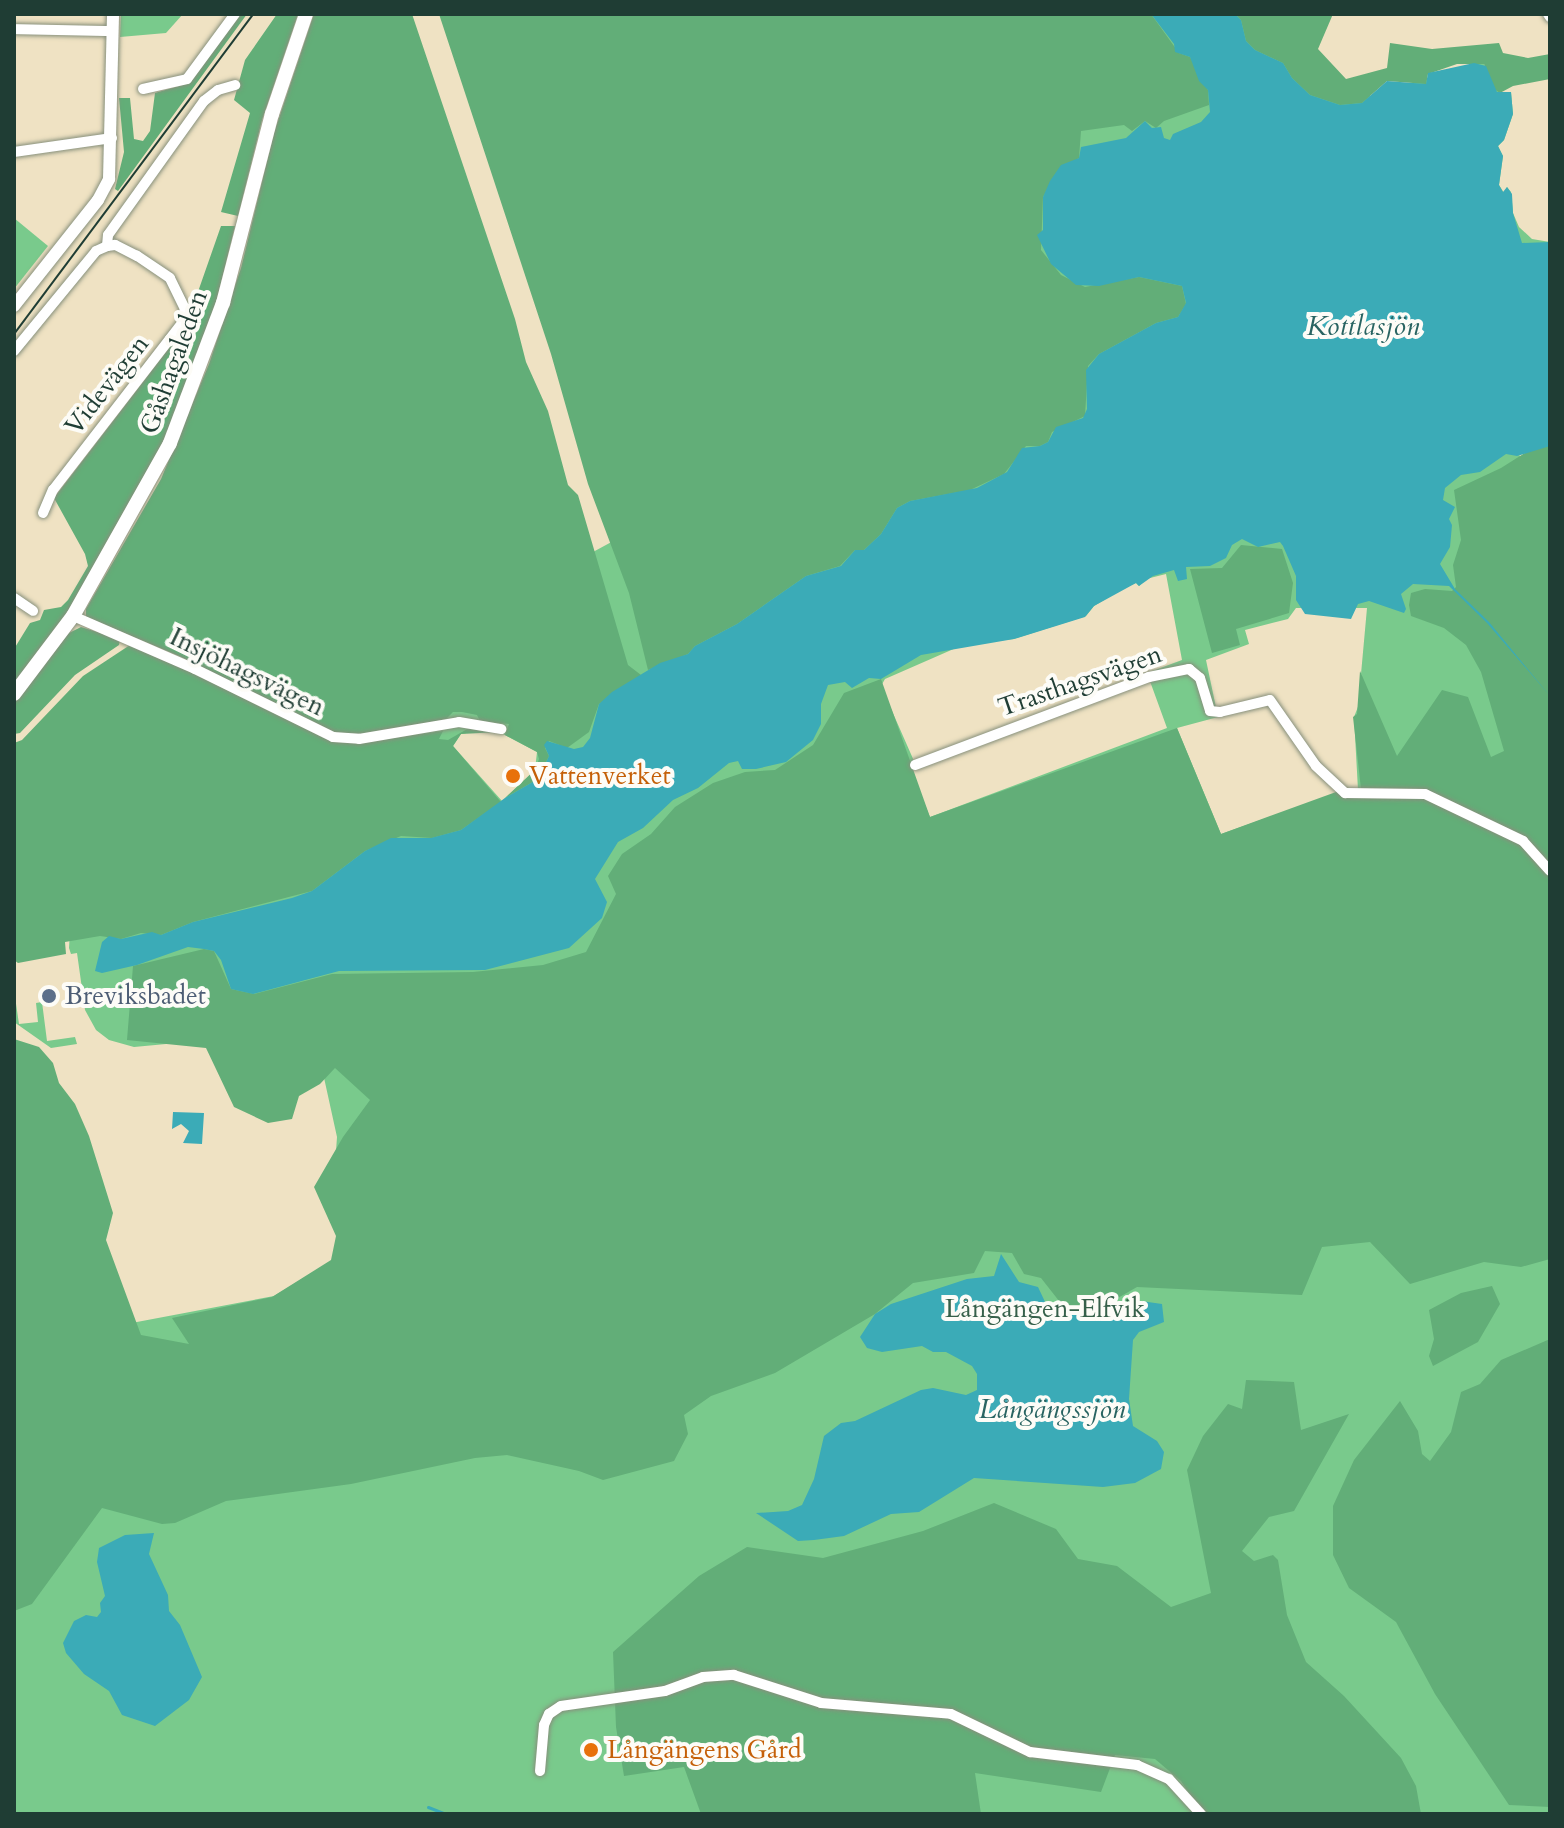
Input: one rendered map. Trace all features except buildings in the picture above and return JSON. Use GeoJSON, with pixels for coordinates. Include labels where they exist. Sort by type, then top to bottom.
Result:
{"type":"FeatureCollection","features":[{"type":"Feature","properties":{"kind":"main road","name":"Gåshagaleden"},"geometry":{"type":"LineString","coordinates":[[14,694],[73,616],[156,474],[205,357],[272,114],[306,14]]}},
{"type":"Feature","properties":{"kind":"street"},"geometry":{"type":"LineString","coordinates":[[14,306],[105,189],[111,167],[113,14]]}},
{"type":"Feature","properties":{"kind":"street"},"geometry":{"type":"LineString","coordinates":[[143,89],[187,79],[235,14]]}},
{"type":"Feature","properties":{"kind":"street"},"geometry":{"type":"LineString","coordinates":[[14,29],[112,31]]}},
{"type":"Feature","properties":{"kind":"street"},"geometry":{"type":"LineString","coordinates":[[14,351],[96,251],[107,246],[108,235],[204,101],[218,90],[235,85]]}},
{"type":"Feature","properties":{"kind":"street"},"geometry":{"type":"LineString","coordinates":[[14,152],[112,138]]}},
{"type":"Feature","properties":{"kind":"street","name":"Videvägen"},"geometry":{"type":"LineString","coordinates":[[43,513],[53,490],[182,323],[185,309],[170,278],[137,256],[115,245],[107,246]]}},
{"type":"Feature","properties":{"kind":"street"},"geometry":{"type":"LineString","coordinates":[[14,598],[33,611]]}},
{"type":"Feature","properties":{"kind":"street","name":"Insjöhagsvägen"},"geometry":{"type":"LineString","coordinates":[[73,616],[169,657],[333,737],[359,739],[459,722],[501,729]]}},
{"type":"Feature","properties":{"kind":"street","name":"Trasthagsvägen"},"geometry":{"type":"LineString","coordinates":[[915,765],[1149,677],[1189,669],[1200,678],[1210,711],[1220,712],[1270,700],[1316,766],[1345,793],[1425,794],[1523,841],[1550,871]]}},
{"type":"Feature","properties":{"kind":"street"},"geometry":{"type":"LineString","coordinates":[[540,1771],[544,1725],[549,1714],[561,1706],[665,1691],[703,1677],[734,1675],[821,1703],[951,1714],[1030,1752],[1137,1765],[1169,1779],[1201,1814]]}},
{"type":"Feature","properties":{"kind":"green space"},"geometry":{"type":"Polygon","coordinates":[[[121,14],[183,14],[166,33],[120,37],[121,14]]]}},
{"type":"Feature","properties":{"kind":"green space"},"geometry":{"type":"Polygon","coordinates":[[[239,14],[247,14],[118,191],[115,189],[124,152],[119,98],[130,98],[134,139],[143,141],[150,131],[155,93],[186,84],[239,14]]]}},
{"type":"Feature","properties":{"kind":"green space"},"geometry":{"type":"Polygon","coordinates":[[[277,14],[298,14],[262,120],[238,216],[221,212],[250,113],[234,100],[245,60],[277,14]]]}},
{"type":"Feature","properties":{"kind":"green space"},"geometry":{"type":"Polygon","coordinates":[[[314,14],[412,14],[515,319],[526,362],[548,411],[568,485],[578,495],[628,665],[641,675],[599,704],[589,732],[567,748],[549,741],[545,748],[549,756],[538,779],[505,798],[535,770],[539,759],[537,752],[505,735],[509,724],[480,721],[477,715],[453,712],[442,723],[352,736],[329,731],[179,656],[86,617],[86,609],[161,479],[209,364],[241,268],[274,133],[314,14]]]}},
{"type":"Feature","properties":{"kind":"green space"},"geometry":{"type":"Polygon","coordinates":[[[439,14],[1151,14],[1179,53],[1190,57],[1208,90],[1209,105],[1164,121],[1156,128],[1145,121],[1132,131],[1124,125],[1081,131],[1079,158],[1059,170],[1043,197],[1041,250],[1061,275],[1085,287],[1139,277],[1182,286],[1186,304],[1178,317],[1156,323],[1099,354],[1088,366],[1085,416],[1052,432],[1048,442],[1040,446],[1026,446],[1004,474],[970,490],[910,501],[897,508],[881,534],[864,550],[855,550],[840,566],[806,576],[737,624],[695,646],[688,654],[648,670],[629,593],[588,484],[551,354],[439,14]]]}},
{"type":"Feature","properties":{"kind":"green space","name":"Långängen-Elfvik"},"geometry":{"type":"Polygon","coordinates":[[[970,14],[1235,14],[1370,96],[1479,63],[1484,64],[1500,93],[1511,92],[1513,114],[1504,140],[1498,146],[1503,156],[1499,185],[1504,193],[1507,187],[1511,192],[1513,213],[1519,227],[1532,239],[1550,242],[1541,448],[1519,455],[1536,471],[1550,879],[1550,1814],[14,1814],[14,1544],[121,1325],[274,1296],[338,1257],[334,1179],[337,1137],[312,1023],[198,1041],[134,1047],[109,1040],[96,1030],[85,1010],[77,953],[71,954],[69,948],[70,931],[201,787],[354,715],[569,565],[641,526],[970,14]],[[1166,574],[1146,579],[1139,586],[1136,583],[1122,589],[1094,606],[1086,616],[1014,639],[965,644],[885,679],[881,686],[914,761],[912,773],[930,817],[1167,728],[1147,673],[1182,660],[1166,574]],[[1296,608],[1288,619],[1245,630],[1249,644],[1206,660],[1218,717],[1177,728],[1221,834],[1335,794],[1358,790],[1354,717],[1365,689],[1361,674],[1367,608],[1296,608]],[[499,732],[461,734],[453,746],[502,801],[535,770],[537,752],[499,732]]]}},
{"type":"Feature","properties":{"kind":"green space"},"geometry":{"type":"Polygon","coordinates":[[[1235,14],[1333,14],[1318,49],[1346,79],[1387,68],[1390,43],[1432,49],[1499,43],[1503,53],[1528,58],[1550,54],[1550,79],[1513,86],[1500,93],[1494,89],[1484,64],[1457,64],[1428,74],[1426,84],[1387,81],[1362,103],[1340,105],[1310,95],[1292,78],[1283,63],[1255,50],[1246,41],[1241,20],[1235,14]]]}},
{"type":"Feature","properties":{"kind":"green space"},"geometry":{"type":"Polygon","coordinates":[[[14,218],[48,246],[14,289],[14,218]]]}},
{"type":"Feature","properties":{"kind":"green space"},"geometry":{"type":"Polygon","coordinates":[[[221,226],[235,226],[213,315],[169,434],[78,600],[14,685],[14,649],[30,623],[40,620],[44,610],[61,607],[88,566],[85,554],[54,498],[186,326],[221,226]]]}},
{"type":"Feature","properties":{"kind":"green space"},"geometry":{"type":"Polygon","coordinates":[[[1550,437],[1550,1259],[1521,1267],[1484,1262],[1410,1284],[1370,1242],[1322,1247],[1302,1295],[1137,1287],[1095,1311],[1063,1306],[1041,1278],[1024,1274],[1012,1253],[985,1251],[974,1273],[913,1283],[875,1314],[775,1373],[711,1396],[684,1415],[688,1434],[674,1461],[603,1480],[579,1471],[507,1455],[475,1458],[351,1484],[226,1501],[175,1523],[162,1524],[102,1508],[32,1604],[14,1611],[14,1039],[39,1047],[53,1063],[59,1083],[75,1104],[89,1136],[113,1213],[106,1240],[141,1335],[189,1344],[172,1318],[272,1297],[331,1260],[336,1236],[314,1187],[343,1137],[370,1100],[335,1068],[320,1084],[299,1096],[292,1119],[268,1123],[234,1107],[206,1048],[127,1040],[133,966],[204,949],[214,951],[231,989],[254,994],[332,974],[473,972],[543,965],[586,952],[616,894],[608,876],[622,854],[651,834],[675,807],[713,783],[745,772],[775,770],[813,745],[844,693],[881,679],[930,817],[1177,728],[1221,834],[1336,792],[1361,789],[1353,717],[1357,714],[1360,671],[1397,756],[1442,690],[1468,697],[1491,757],[1504,751],[1481,672],[1466,645],[1444,628],[1411,616],[1411,593],[1425,589],[1452,591],[1456,587],[1453,565],[1461,540],[1454,490],[1501,468],[1550,437]]]}},
{"type":"Feature","properties":{"kind":"green space"},"geometry":{"type":"Polygon","coordinates":[[[1241,545],[1282,549],[1293,583],[1289,613],[1236,629],[1240,645],[1212,653],[1190,569],[1222,568],[1241,545]]]}},
{"type":"Feature","properties":{"kind":"green space"},"geometry":{"type":"Polygon","coordinates":[[[81,627],[120,639],[119,645],[75,675],[20,733],[14,734],[14,702],[69,633],[81,627]]]}},
{"type":"Feature","properties":{"kind":"green space"},"geometry":{"type":"Polygon","coordinates":[[[133,643],[333,740],[371,741],[443,731],[439,739],[448,740],[469,728],[499,732],[461,734],[453,746],[501,802],[461,830],[432,838],[401,836],[365,851],[312,891],[193,922],[161,935],[141,933],[121,939],[100,936],[65,942],[66,954],[18,963],[14,960],[14,743],[22,740],[83,676],[133,643]]]}},
{"type":"Feature","properties":{"kind":"green space"},"geometry":{"type":"Polygon","coordinates":[[[14,990],[19,1024],[38,1022],[36,1003],[42,1002],[47,1041],[75,1037],[77,1044],[51,1048],[14,1022],[14,990]]]}},
{"type":"Feature","properties":{"kind":"green space"},"geometry":{"type":"Polygon","coordinates":[[[1492,1286],[1500,1304],[1478,1342],[1433,1366],[1429,1356],[1434,1339],[1429,1310],[1461,1293],[1492,1286]]]}},
{"type":"Feature","properties":{"kind":"green space"},"geometry":{"type":"Polygon","coordinates":[[[1550,1339],[1550,1807],[1509,1805],[1435,1694],[1396,1622],[1349,1588],[1333,1555],[1333,1506],[1354,1460],[1400,1401],[1418,1431],[1422,1454],[1430,1461],[1451,1432],[1461,1392],[1480,1384],[1501,1360],[1550,1339]]]}},
{"type":"Feature","properties":{"kind":"green space"},"geometry":{"type":"Polygon","coordinates":[[[1246,1380],[1294,1382],[1301,1430],[1349,1414],[1294,1511],[1269,1517],[1242,1551],[1254,1561],[1273,1555],[1278,1560],[1287,1615],[1306,1662],[1344,1696],[1401,1758],[1416,1786],[1421,1814],[1203,1814],[1181,1781],[1155,1759],[1115,1755],[1101,1792],[975,1773],[981,1814],[701,1814],[684,1767],[624,1776],[616,1727],[613,1652],[699,1576],[747,1547],[823,1558],[923,1531],[994,1503],[1056,1529],[1078,1559],[1117,1566],[1171,1607],[1211,1593],[1187,1470],[1203,1436],[1228,1404],[1242,1409],[1246,1380]]]}},
{"type":"Feature","properties":{"kind":"water","name":"Kottlasjön"},"geometry":{"type":"Polygon","coordinates":[[[1151,14],[1235,14],[1241,20],[1246,41],[1255,50],[1283,63],[1292,78],[1310,95],[1340,105],[1362,103],[1387,81],[1426,84],[1428,73],[1474,63],[1486,66],[1497,92],[1511,92],[1513,114],[1504,140],[1498,146],[1503,156],[1499,185],[1503,192],[1507,187],[1512,194],[1513,213],[1522,243],[1550,242],[1550,446],[1517,456],[1506,454],[1480,472],[1461,475],[1445,488],[1443,500],[1455,507],[1449,519],[1452,525],[1450,547],[1440,564],[1455,589],[1489,622],[1550,696],[1487,623],[1449,586],[1413,584],[1401,594],[1406,609],[1404,613],[1369,601],[1358,604],[1351,619],[1305,614],[1296,600],[1296,576],[1280,542],[1258,547],[1242,539],[1232,545],[1226,558],[1210,566],[1186,567],[1187,579],[1178,581],[1174,570],[1153,576],[1139,586],[1136,583],[1094,606],[1085,617],[1014,639],[921,655],[881,679],[869,678],[852,688],[845,682],[828,685],[821,704],[821,724],[813,740],[786,762],[756,769],[742,769],[738,761],[729,763],[698,788],[673,800],[643,828],[618,842],[595,879],[607,902],[602,918],[569,948],[485,970],[339,971],[253,994],[231,989],[221,960],[214,951],[204,949],[188,947],[137,965],[102,973],[95,971],[102,942],[109,936],[121,939],[152,932],[161,935],[193,922],[292,898],[312,891],[365,851],[391,838],[431,838],[461,830],[538,779],[549,756],[544,745],[547,741],[574,749],[583,747],[590,738],[599,704],[612,692],[660,663],[688,654],[695,646],[737,624],[806,576],[841,566],[855,550],[864,550],[881,534],[897,508],[910,501],[977,488],[1007,472],[1022,448],[1040,446],[1048,442],[1056,427],[1083,418],[1087,409],[1086,370],[1099,354],[1156,323],[1178,317],[1186,303],[1182,286],[1139,277],[1099,286],[1076,285],[1051,264],[1037,235],[1043,230],[1043,197],[1050,181],[1061,165],[1079,158],[1081,147],[1126,138],[1145,121],[1152,128],[1161,127],[1164,138],[1170,140],[1173,134],[1201,122],[1210,112],[1208,90],[1199,81],[1190,57],[1175,52],[1174,44],[1151,14]]]}},
{"type":"Feature","properties":{"kind":"water"},"geometry":{"type":"Polygon","coordinates":[[[173,1112],[204,1113],[202,1144],[183,1143],[189,1131],[181,1124],[172,1129],[173,1112]]]}},
{"type":"Feature","properties":{"kind":"water","name":"Långängssjön"},"geometry":{"type":"Polygon","coordinates":[[[1001,1254],[1019,1282],[1038,1287],[1047,1306],[1061,1314],[1099,1316],[1134,1300],[1162,1304],[1164,1322],[1139,1332],[1133,1340],[1129,1399],[1133,1426],[1157,1441],[1164,1452],[1161,1469],[1135,1483],[1103,1487],[974,1478],[919,1512],[891,1514],[844,1536],[814,1540],[798,1541],[756,1513],[788,1511],[802,1505],[814,1479],[824,1436],[841,1423],[855,1421],[921,1390],[933,1388],[966,1395],[977,1390],[977,1374],[972,1366],[946,1352],[933,1352],[922,1346],[882,1352],[867,1348],[860,1337],[875,1314],[891,1304],[967,1279],[994,1276],[1001,1254]]]}},
{"type":"Feature","properties":{"kind":"water"},"geometry":{"type":"Polygon","coordinates":[[[154,1533],[149,1554],[168,1595],[169,1611],[180,1625],[202,1677],[189,1700],[155,1726],[122,1715],[109,1691],[84,1674],[66,1653],[63,1643],[74,1621],[86,1615],[97,1617],[101,1612],[100,1603],[105,1596],[97,1562],[99,1548],[125,1535],[154,1533]]]}},
{"type":"Feature","properties":{"kind":"waterway"},"geometry":{"type":"LineString","coordinates":[[428,1807],[446,1814]]}},
{"type":"Feature","properties":{"kind":"tram line"},"geometry":{"type":"LineString","coordinates":[[14,334],[253,14]]}},
{"type":"Feature","properties":{"kind":"place","name":"Vattenverket"},"geometry":{"type":"Point","coordinates":[513,776]}},
{"type":"Feature","properties":{"kind":"place","name":"Breviksbadet"},"geometry":{"type":"Point","coordinates":[49,996]}},
{"type":"Feature","properties":{"kind":"place","name":"Långängens Gård"},"geometry":{"type":"Point","coordinates":[591,1750]}}]}
